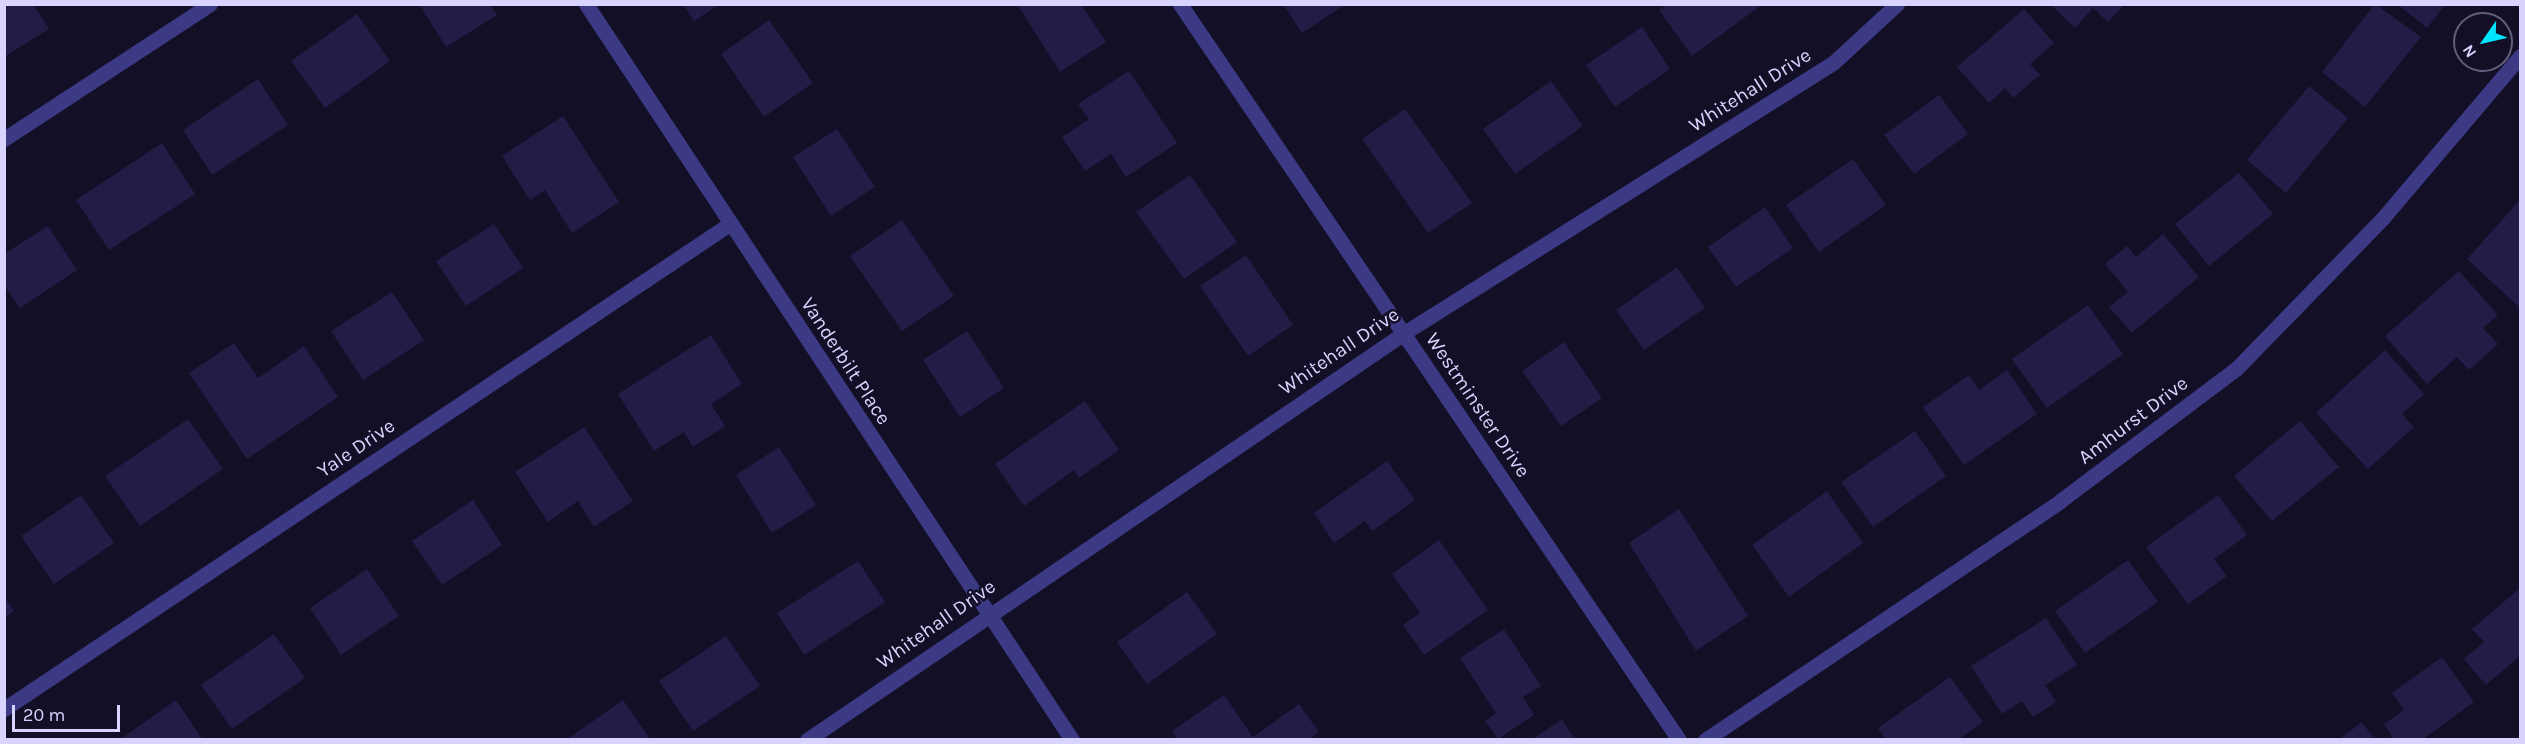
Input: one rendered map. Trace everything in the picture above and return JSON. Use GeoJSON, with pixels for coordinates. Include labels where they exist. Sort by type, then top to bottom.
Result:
{"type":"FeatureCollection","features":[{"type":"Feature","properties":{"kind":"street"},"geometry":{"type":"LineString","coordinates":[[4,139],[210,4]]}},
{"type":"Feature","properties":{"kind":"street","name":"Vanderbilt Place"},"geometry":{"type":"LineString","coordinates":[[586,4],[1072,740]]}},
{"type":"Feature","properties":{"kind":"street","name":"Westminster Drive"},"geometry":{"type":"LineString","coordinates":[[1180,4],[1679,740]]}},
{"type":"Feature","properties":{"kind":"street","name":"Whitehall Drive"},"geometry":{"type":"LineString","coordinates":[[807,740],[987,614],[1404,333],[1833,63],[1897,4]]}},
{"type":"Feature","properties":{"kind":"street","name":"Amhurst Drive"},"geometry":{"type":"LineString","coordinates":[[1705,740],[2060,501],[2237,368],[2382,219],[2520,56]]}},
{"type":"Feature","properties":{"kind":"street","name":"Yale Drive"},"geometry":{"type":"LineString","coordinates":[[4,709],[731,223]]}},
{"type":"Feature","properties":{"kind":"building"},"geometry":{"type":"Polygon","coordinates":[[[4,4],[33,4],[49,29],[4,57],[4,4]]]}},
{"type":"Feature","properties":{"kind":"building"},"geometry":{"type":"Polygon","coordinates":[[[419,4],[490,4],[497,15],[446,47],[419,4]]]}},
{"type":"Feature","properties":{"kind":"building"},"geometry":{"type":"Polygon","coordinates":[[[683,4],[720,4],[694,21],[683,4]]]}},
{"type":"Feature","properties":{"kind":"building"},"geometry":{"type":"Polygon","coordinates":[[[1017,4],[1081,4],[1106,42],[1060,72],[1017,4]]]}},
{"type":"Feature","properties":{"kind":"building"},"geometry":{"type":"Polygon","coordinates":[[[1283,4],[1346,4],[1302,33],[1283,4]]]}},
{"type":"Feature","properties":{"kind":"building"},"geometry":{"type":"Polygon","coordinates":[[[1667,4],[1763,4],[1692,56],[1659,10],[1667,4]]]}},
{"type":"Feature","properties":{"kind":"building"},"geometry":{"type":"Polygon","coordinates":[[[2050,4],[2125,4],[2108,22],[2093,8],[2075,28],[2050,4]]]}},
{"type":"Feature","properties":{"kind":"building"},"geometry":{"type":"Polygon","coordinates":[[[2375,4],[2421,37],[2365,107],[2322,72],[2375,4]]]}},
{"type":"Feature","properties":{"kind":"building"},"geometry":{"type":"Polygon","coordinates":[[[2397,4],[2446,4],[2427,28],[2397,4]]]}},
{"type":"Feature","properties":{"kind":"building"},"geometry":{"type":"Polygon","coordinates":[[[2024,9],[2054,43],[2030,64],[2040,75],[2013,98],[2005,88],[1989,103],[1957,67],[2024,9]]]}},
{"type":"Feature","properties":{"kind":"building"},"geometry":{"type":"Polygon","coordinates":[[[357,14],[390,61],[325,108],[291,61],[357,14]]]}},
{"type":"Feature","properties":{"kind":"building"},"geometry":{"type":"Polygon","coordinates":[[[769,20],[813,83],[764,117],[721,54],[769,20]]]}},
{"type":"Feature","properties":{"kind":"building"},"geometry":{"type":"Polygon","coordinates":[[[1642,27],[1670,69],[1615,107],[1586,65],[1642,27]]]}},
{"type":"Feature","properties":{"kind":"building"},"geometry":{"type":"Polygon","coordinates":[[[1129,71],[1177,143],[1126,177],[1111,154],[1085,171],[1062,137],[1089,119],[1078,104],[1129,71]]]}},
{"type":"Feature","properties":{"kind":"building"},"geometry":{"type":"Polygon","coordinates":[[[258,79],[288,125],[212,175],[183,130],[258,79]]]}},
{"type":"Feature","properties":{"kind":"building"},"geometry":{"type":"Polygon","coordinates":[[[1551,81],[1583,126],[1515,174],[1483,129],[1551,81]]]}},
{"type":"Feature","properties":{"kind":"building"},"geometry":{"type":"Polygon","coordinates":[[[2309,86],[2348,118],[2286,193],[2247,160],[2309,86]]]}},
{"type":"Feature","properties":{"kind":"building"},"geometry":{"type":"Polygon","coordinates":[[[1939,95],[1968,134],[1914,174],[1884,135],[1939,95]]]}},
{"type":"Feature","properties":{"kind":"building"},"geometry":{"type":"Polygon","coordinates":[[[1405,109],[1472,203],[1428,233],[1362,139],[1405,109]]]}},
{"type":"Feature","properties":{"kind":"building"},"geometry":{"type":"Polygon","coordinates":[[[563,116],[619,202],[572,233],[545,190],[530,200],[502,156],[563,116]]]}},
{"type":"Feature","properties":{"kind":"building"},"geometry":{"type":"Polygon","coordinates":[[[837,129],[875,187],[831,216],[793,157],[837,129]]]}},
{"type":"Feature","properties":{"kind":"building"},"geometry":{"type":"Polygon","coordinates":[[[162,143],[195,194],[109,250],[76,200],[162,143]]]}},
{"type":"Feature","properties":{"kind":"building"},"geometry":{"type":"Polygon","coordinates":[[[1853,159],[1886,205],[1819,252],[1786,205],[1853,159]]]}},
{"type":"Feature","properties":{"kind":"building"},"geometry":{"type":"Polygon","coordinates":[[[2239,173],[2273,214],[2209,266],[2175,224],[2239,173]]]}},
{"type":"Feature","properties":{"kind":"building"},"geometry":{"type":"Polygon","coordinates":[[[1190,175],[1237,242],[1184,279],[1136,212],[1190,175]]]}},
{"type":"Feature","properties":{"kind":"building"},"geometry":{"type":"Polygon","coordinates":[[[2520,200],[2520,303],[2518,306],[2467,259],[2520,200]]]}},
{"type":"Feature","properties":{"kind":"building"},"geometry":{"type":"Polygon","coordinates":[[[1765,207],[1793,248],[1736,287],[1708,247],[1765,207]]]}},
{"type":"Feature","properties":{"kind":"building"},"geometry":{"type":"Polygon","coordinates":[[[902,220],[954,296],[902,331],[850,256],[902,220]]]}},
{"type":"Feature","properties":{"kind":"building"},"geometry":{"type":"Polygon","coordinates":[[[494,224],[523,268],[466,306],[436,261],[494,224]]]}},
{"type":"Feature","properties":{"kind":"building"},"geometry":{"type":"Polygon","coordinates":[[[48,226],[77,270],[20,308],[4,285],[4,254],[48,226]]]}},
{"type":"Feature","properties":{"kind":"building"},"geometry":{"type":"Polygon","coordinates":[[[2163,234],[2199,277],[2132,333],[2109,307],[2128,292],[2105,264],[2127,246],[2136,257],[2163,234]]]}},
{"type":"Feature","properties":{"kind":"building"},"geometry":{"type":"Polygon","coordinates":[[[1246,255],[1293,325],[1248,356],[1200,286],[1246,255]]]}},
{"type":"Feature","properties":{"kind":"building"},"geometry":{"type":"Polygon","coordinates":[[[1677,267],[1705,308],[1644,350],[1616,310],[1677,267]]]}},
{"type":"Feature","properties":{"kind":"building"},"geometry":{"type":"Polygon","coordinates":[[[2459,271],[2498,315],[2483,328],[2498,344],[2469,370],[2457,357],[2427,384],[2385,336],[2459,271]]]}},
{"type":"Feature","properties":{"kind":"building"},"geometry":{"type":"Polygon","coordinates":[[[392,292],[424,340],[363,380],[331,331],[392,292]]]}},
{"type":"Feature","properties":{"kind":"building"},"geometry":{"type":"Polygon","coordinates":[[[2088,305],[2123,354],[2047,408],[2012,359],[2088,305]]]}},
{"type":"Feature","properties":{"kind":"building"},"geometry":{"type":"Polygon","coordinates":[[[967,331],[1004,388],[960,417],[923,360],[967,331]]]}},
{"type":"Feature","properties":{"kind":"building"},"geometry":{"type":"Polygon","coordinates":[[[711,335],[742,384],[711,404],[725,426],[693,447],[684,432],[654,451],[618,394],[711,335]]]}},
{"type":"Feature","properties":{"kind":"building"},"geometry":{"type":"Polygon","coordinates":[[[1564,342],[1602,398],[1561,426],[1522,371],[1564,342]]]}},
{"type":"Feature","properties":{"kind":"building"},"geometry":{"type":"Polygon","coordinates":[[[234,343],[258,378],[304,346],[338,397],[247,459],[189,373],[234,343]]]}},
{"type":"Feature","properties":{"kind":"building"},"geometry":{"type":"Polygon","coordinates":[[[2385,350],[2424,394],[2402,414],[2414,427],[2368,469],[2316,413],[2385,350]]]}},
{"type":"Feature","properties":{"kind":"building"},"geometry":{"type":"Polygon","coordinates":[[[2007,370],[2037,414],[1964,465],[1923,407],[1969,375],[1979,390],[2007,370]]]}},
{"type":"Feature","properties":{"kind":"building"},"geometry":{"type":"Polygon","coordinates":[[[1085,401],[1119,450],[1079,478],[1074,470],[1024,506],[995,464],[1085,401]]]}},
{"type":"Feature","properties":{"kind":"building"},"geometry":{"type":"Polygon","coordinates":[[[188,419],[223,469],[140,526],[105,476],[188,419]]]}},
{"type":"Feature","properties":{"kind":"building"},"geometry":{"type":"Polygon","coordinates":[[[2300,421],[2339,467],[2272,521],[2234,476],[2300,421]]]}},
{"type":"Feature","properties":{"kind":"building"},"geometry":{"type":"Polygon","coordinates":[[[584,427],[633,501],[594,527],[578,501],[548,522],[515,472],[584,427]]]}},
{"type":"Feature","properties":{"kind":"building"},"geometry":{"type":"Polygon","coordinates":[[[1915,431],[1946,476],[1873,527],[1841,482],[1915,431]]]}},
{"type":"Feature","properties":{"kind":"building"},"geometry":{"type":"Polygon","coordinates":[[[779,447],[816,505],[772,533],[736,475],[779,447]]]}},
{"type":"Feature","properties":{"kind":"building"},"geometry":{"type":"Polygon","coordinates":[[[1387,461],[1415,500],[1372,531],[1365,521],[1334,543],[1314,513],[1387,461]]]}},
{"type":"Feature","properties":{"kind":"building"},"geometry":{"type":"Polygon","coordinates":[[[1827,491],[1863,543],[1789,597],[1752,545],[1827,491]]]}},
{"type":"Feature","properties":{"kind":"building"},"geometry":{"type":"Polygon","coordinates":[[[81,495],[114,543],[54,584],[21,536],[81,495]]]}},
{"type":"Feature","properties":{"kind":"building"},"geometry":{"type":"Polygon","coordinates":[[[2218,495],[2247,535],[2214,559],[2227,576],[2188,604],[2146,547],[2218,495]]]}},
{"type":"Feature","properties":{"kind":"building"},"geometry":{"type":"Polygon","coordinates":[[[473,500],[502,545],[442,585],[412,541],[473,500]]]}},
{"type":"Feature","properties":{"kind":"building"},"geometry":{"type":"Polygon","coordinates":[[[1679,509],[1748,616],[1696,651],[1629,543],[1679,509]]]}},
{"type":"Feature","properties":{"kind":"building"},"geometry":{"type":"Polygon","coordinates":[[[1439,540],[1488,610],[1424,655],[1403,625],[1420,613],[1392,574],[1439,540]]]}},
{"type":"Feature","properties":{"kind":"building"},"geometry":{"type":"Polygon","coordinates":[[[2128,560],[2158,602],[2085,653],[2055,611],[2128,560]]]}},
{"type":"Feature","properties":{"kind":"building"},"geometry":{"type":"Polygon","coordinates":[[[858,561],[885,602],[804,655],[777,613],[858,561]]]}},
{"type":"Feature","properties":{"kind":"building"},"geometry":{"type":"Polygon","coordinates":[[[367,569],[399,616],[341,655],[310,608],[367,569]]]}},
{"type":"Feature","properties":{"kind":"building"},"geometry":{"type":"Polygon","coordinates":[[[2520,588],[2520,656],[2486,685],[2464,659],[2484,642],[2472,629],[2520,588]]]}},
{"type":"Feature","properties":{"kind":"building"},"geometry":{"type":"Polygon","coordinates":[[[1187,592],[1217,634],[1147,684],[1117,642],[1187,592]]]}},
{"type":"Feature","properties":{"kind":"building"},"geometry":{"type":"Polygon","coordinates":[[[4,597],[14,611],[4,618],[4,597]]]}},
{"type":"Feature","properties":{"kind":"building"},"geometry":{"type":"Polygon","coordinates":[[[2046,618],[2077,665],[2045,685],[2056,702],[2033,717],[2022,701],[2002,714],[1971,666],[2046,618]]]}},
{"type":"Feature","properties":{"kind":"building"},"geometry":{"type":"Polygon","coordinates":[[[1504,629],[1541,686],[1523,697],[1534,715],[1498,739],[1485,721],[1496,713],[1460,658],[1504,629]]]}},
{"type":"Feature","properties":{"kind":"building"},"geometry":{"type":"Polygon","coordinates":[[[274,634],[305,678],[232,729],[201,685],[274,634]]]}},
{"type":"Feature","properties":{"kind":"building"},"geometry":{"type":"Polygon","coordinates":[[[726,636],[760,686],[693,731],[659,681],[726,636]]]}},
{"type":"Feature","properties":{"kind":"building"},"geometry":{"type":"Polygon","coordinates":[[[2442,657],[2474,702],[2422,740],[2394,740],[2384,724],[2404,710],[2392,693],[2442,657]]]}},
{"type":"Feature","properties":{"kind":"building"},"geometry":{"type":"Polygon","coordinates":[[[1950,677],[1983,722],[1958,740],[1886,740],[1878,728],[1950,677]]]}},
{"type":"Feature","properties":{"kind":"building"},"geometry":{"type":"Polygon","coordinates":[[[1224,695],[1253,737],[1299,704],[1319,732],[1308,740],[1178,740],[1172,731],[1224,695]]]}},
{"type":"Feature","properties":{"kind":"building"},"geometry":{"type":"Polygon","coordinates":[[[176,700],[203,740],[119,740],[176,700]]]}},
{"type":"Feature","properties":{"kind":"building"},"geometry":{"type":"Polygon","coordinates":[[[623,700],[651,740],[566,740],[623,700]]]}},
{"type":"Feature","properties":{"kind":"building"},"geometry":{"type":"Polygon","coordinates":[[[1562,719],[1575,740],[1531,740],[1562,719]]]}},
{"type":"Feature","properties":{"kind":"building"},"geometry":{"type":"Polygon","coordinates":[[[2362,722],[2375,740],[2338,740],[2362,722]]]}}]}
